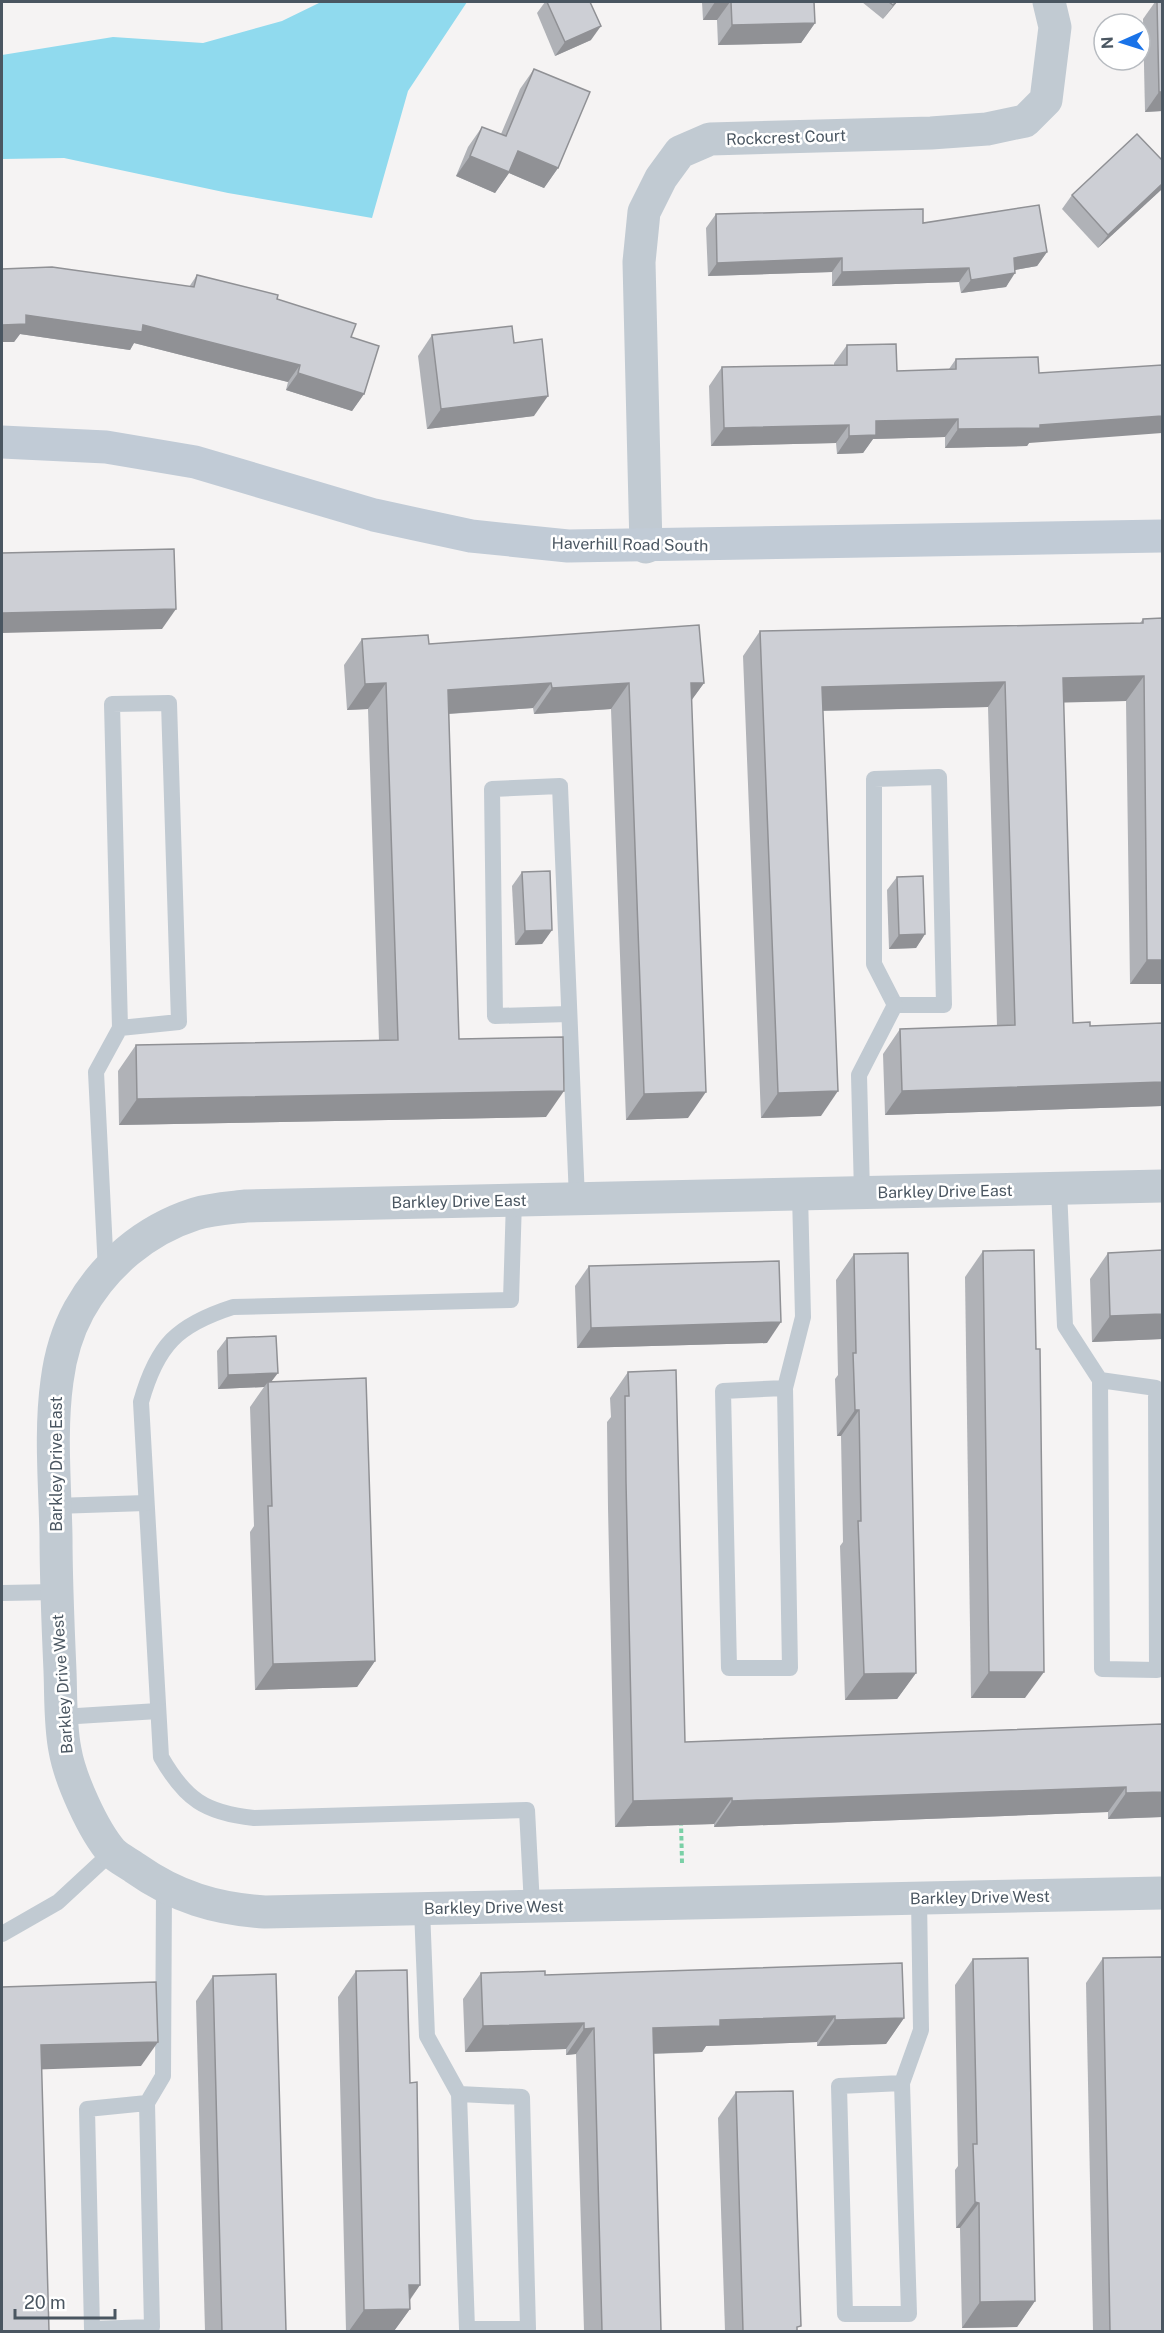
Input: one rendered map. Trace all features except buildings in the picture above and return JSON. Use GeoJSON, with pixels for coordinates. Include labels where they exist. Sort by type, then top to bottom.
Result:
{"type":"FeatureCollection","features":[{"type":"Feature","properties":{"kind":"street","name":"Rockcrest Court"},"geometry":{"type":"LineString","coordinates":[[646,547],[639,262],[644,213],[661,178],[680,152],[710,139],[931,133],[987,129],[1025,121],[1046,100],[1055,27],[1049,2]]}},
{"type":"Feature","properties":{"kind":"street","name":"Haverhill Road South"},"geometry":{"type":"LineString","coordinates":[[2,442],[106,447],[195,462],[374,515],[471,536],[568,546],[646,547],[1162,536]]}},
{"type":"Feature","properties":{"kind":"street","name":"Barkley Drive East"},"geometry":{"type":"LineString","coordinates":[[57,1592],[55,1409],[61,1359],[78,1312],[106,1272],[131,1248],[151,1234],[197,1214],[246,1206],[1162,1186]]}},
{"type":"Feature","properties":{"kind":"street","name":"Barkley Drive West"},"geometry":{"type":"LineString","coordinates":[[57,1592],[65,1751],[71,1775],[81,1798],[112,1852],[164,1887],[202,1903],[234,1910],[265,1912],[1162,1893]]}},
{"type":"Feature","properties":{"kind":"lane"},"geometry":{"type":"LineString","coordinates":[[106,1272],[96,1072],[120,1028],[112,704],[169,703],[179,1022],[120,1028]]}},
{"type":"Feature","properties":{"kind":"lane"},"geometry":{"type":"LineString","coordinates":[[939,777],[944,1005],[895,1005],[874,964],[874,779],[939,777]]}},
{"type":"Feature","properties":{"kind":"lane"},"geometry":{"type":"LineString","coordinates":[[570,1014],[495,1016],[492,789],[560,786],[570,1014],[577,1199]]}},
{"type":"Feature","properties":{"kind":"lane"},"geometry":{"type":"LineString","coordinates":[[862,1193],[859,1076],[895,1005]]}},
{"type":"Feature","properties":{"kind":"lane"},"geometry":{"type":"LineString","coordinates":[[1059,1189],[1065,1326],[1100,1380],[1102,1670],[1157,1670],[1156,1388],[1100,1380]]}},
{"type":"Feature","properties":{"kind":"lane"},"geometry":{"type":"LineString","coordinates":[[785,1388],[723,1391],[729,1668],[790,1668],[785,1388],[803,1317],[800,1194]]}},
{"type":"Feature","properties":{"kind":"lane"},"geometry":{"type":"LineString","coordinates":[[514,1200],[511,1300],[233,1307],[200,1318],[171,1339],[151,1368],[141,1402],[161,1756],[176,1782],[197,1803],[224,1815],[254,1818],[527,1810],[532,1906]]}},
{"type":"Feature","properties":{"kind":"lane"},"geometry":{"type":"LineString","coordinates":[[56,1506],[146,1503]]}},
{"type":"Feature","properties":{"kind":"lane"},"geometry":{"type":"LineString","coordinates":[[2,1593],[57,1592]]}},
{"type":"Feature","properties":{"kind":"lane"},"geometry":{"type":"LineString","coordinates":[[62,1718],[158,1711]]}},
{"type":"Feature","properties":{"kind":"lane"},"geometry":{"type":"LineString","coordinates":[[2,1934],[58,1902],[112,1852]]}},
{"type":"Feature","properties":{"kind":"lane"},"geometry":{"type":"LineString","coordinates":[[147,2103],[87,2109],[92,2329],[152,2327],[147,2103],[162,2076],[164,1887]]}},
{"type":"Feature","properties":{"kind":"lane"},"geometry":{"type":"LineString","coordinates":[[902,2083],[839,2086],[845,2314],[909,2314],[902,2083],[921,2030],[919,1898]]}},
{"type":"Feature","properties":{"kind":"lane"},"geometry":{"type":"LineString","coordinates":[[422,1909],[427,2036],[459,2094],[467,2329],[528,2329],[522,2097],[459,2094]]}},
{"type":"Feature","properties":{"kind":"path"},"geometry":{"type":"LineString","coordinates":[[681,1817],[682,1863]]}},
{"type":"Feature","properties":{"kind":"water"},"geometry":{"type":"Polygon","coordinates":[[[321,2],[467,2],[408,91],[372,218],[228,193],[64,158],[2,159],[2,55],[113,37],[203,43],[282,21],[321,2]]]}}]}
